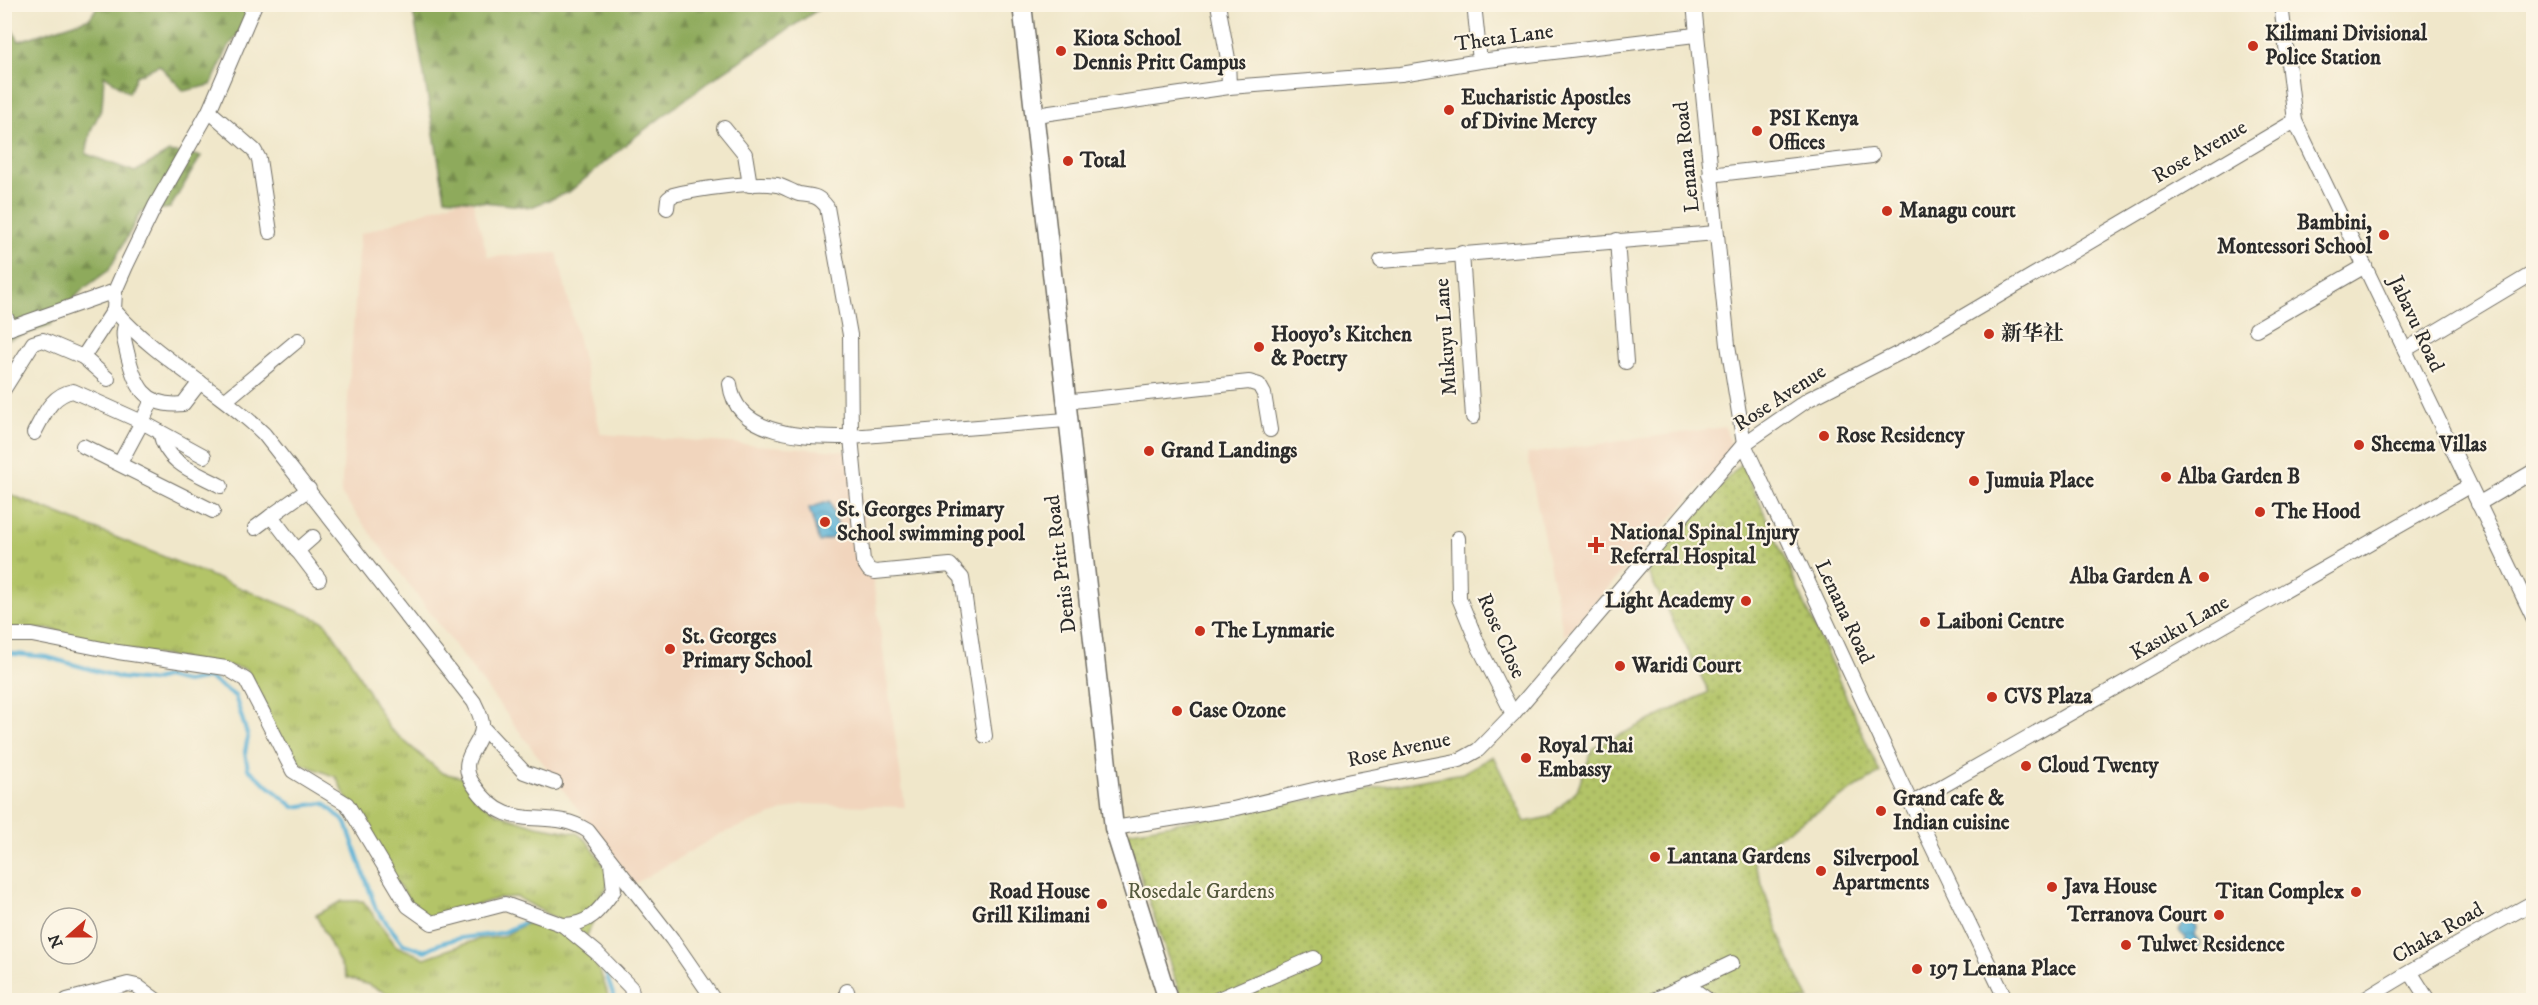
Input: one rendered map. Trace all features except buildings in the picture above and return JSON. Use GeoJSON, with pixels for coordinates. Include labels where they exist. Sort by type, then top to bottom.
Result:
{"type":"FeatureCollection","features":[{"type":"Feature","properties":{"kind":"main road","name":"Denis Pritt Road"},"geometry":{"type":"LineString","coordinates":[[1022,4],[1036,115],[1065,411],[1114,828],[1168,1000]]}},
{"type":"Feature","properties":{"kind":"street"},"geometry":{"type":"LineString","coordinates":[[83,357],[114,310],[115,291],[155,206],[209,111],[255,4]]}},
{"type":"Feature","properties":{"kind":"street"},"geometry":{"type":"LineString","coordinates":[[1036,115],[1229,87],[1228,59],[1218,4]]}},
{"type":"Feature","properties":{"kind":"street"},"geometry":{"type":"LineString","coordinates":[[1474,4],[1480,61]]}},
{"type":"Feature","properties":{"kind":"street","name":"Lenana Road"},"geometry":{"type":"LineString","coordinates":[[1694,4],[1695,35],[1728,345],[1744,444],[1911,804],[2006,1000]]}},
{"type":"Feature","properties":{"kind":"street","name":"Jabavu Road"},"geometry":{"type":"LineString","coordinates":[[2281,4],[2295,121],[2534,619]]}},
{"type":"Feature","properties":{"kind":"street","name":"Theta Lane"},"geometry":{"type":"LineString","coordinates":[[1229,87],[1419,72],[1480,61],[1695,35]]}},
{"type":"Feature","properties":{"kind":"street"},"geometry":{"type":"LineString","coordinates":[[209,111],[254,150],[259,159],[270,232]]}},
{"type":"Feature","properties":{"kind":"street","name":"Rose Avenue"},"geometry":{"type":"LineString","coordinates":[[1114,828],[1233,809],[1351,781],[1460,760],[1478,750],[1513,714],[1744,444],[1809,399],[1913,346],[2295,121]]}},
{"type":"Feature","properties":{"kind":"street"},"geometry":{"type":"LineString","coordinates":[[724,128],[745,154],[750,185]]}},
{"type":"Feature","properties":{"kind":"street"},"geometry":{"type":"LineString","coordinates":[[1710,175],[1872,156]]}},
{"type":"Feature","properties":{"kind":"street"},"geometry":{"type":"LineString","coordinates":[[667,208],[668,199],[673,195],[750,185],[776,185],[798,194],[812,194],[821,198],[827,207],[850,335],[851,437],[863,561],[869,570],[875,572],[950,565],[962,578],[985,736]]}},
{"type":"Feature","properties":{"kind":"street","name":"Mukuyu Lane"},"geometry":{"type":"LineString","coordinates":[[1382,261],[1716,233]]}},
{"type":"Feature","properties":{"kind":"street"},"geometry":{"type":"LineString","coordinates":[[1617,240],[1626,362]]}},
{"type":"Feature","properties":{"kind":"street","name":"Mukuyu Lane"},"geometry":{"type":"LineString","coordinates":[[1462,253],[1473,417]]}},
{"type":"Feature","properties":{"kind":"street"},"geometry":{"type":"LineString","coordinates":[[2256,329],[2365,266]]}},
{"type":"Feature","properties":{"kind":"street"},"geometry":{"type":"LineString","coordinates":[[2405,350],[2530,275]]}},
{"type":"Feature","properties":{"kind":"street"},"geometry":{"type":"LineString","coordinates":[[4,313],[8,329],[115,291]]}},
{"type":"Feature","properties":{"kind":"street"},"geometry":{"type":"LineString","coordinates":[[114,310],[126,324],[226,400],[264,434],[474,702],[482,727],[481,736],[468,754],[469,778],[481,795],[497,810],[516,818],[578,825],[588,831],[672,939],[714,1000]]}},
{"type":"Feature","properties":{"kind":"street"},"geometry":{"type":"LineString","coordinates":[[126,324],[123,334],[134,378],[140,391],[152,400],[183,404],[200,382]]}},
{"type":"Feature","properties":{"kind":"street"},"geometry":{"type":"LineString","coordinates":[[4,389],[33,343],[43,340],[83,357],[108,379]]}},
{"type":"Feature","properties":{"kind":"street"},"geometry":{"type":"LineString","coordinates":[[226,400],[298,340]]}},
{"type":"Feature","properties":{"kind":"street"},"geometry":{"type":"LineString","coordinates":[[730,384],[732,398],[737,408],[745,416],[760,423],[799,436],[851,437],[1065,411],[1249,382],[1259,385],[1264,394],[1270,430]]}},
{"type":"Feature","properties":{"kind":"street"},"geometry":{"type":"LineString","coordinates":[[34,433],[50,404],[64,393],[73,392],[141,422],[204,456]]}},
{"type":"Feature","properties":{"kind":"street"},"geometry":{"type":"LineString","coordinates":[[120,463],[152,400]]}},
{"type":"Feature","properties":{"kind":"street"},"geometry":{"type":"LineString","coordinates":[[159,432],[162,447],[172,459],[221,486]]}},
{"type":"Feature","properties":{"kind":"street"},"geometry":{"type":"LineString","coordinates":[[83,446],[213,511]]}},
{"type":"Feature","properties":{"kind":"street"},"geometry":{"type":"LineString","coordinates":[[2478,504],[2534,471]]}},
{"type":"Feature","properties":{"kind":"street","name":"Kasuku Lane"},"geometry":{"type":"LineString","coordinates":[[1911,804],[2469,486]]}},
{"type":"Feature","properties":{"kind":"street"},"geometry":{"type":"LineString","coordinates":[[255,528],[309,489]]}},
{"type":"Feature","properties":{"kind":"street"},"geometry":{"type":"LineString","coordinates":[[271,516],[319,579]]}},
{"type":"Feature","properties":{"kind":"street"},"geometry":{"type":"LineString","coordinates":[[297,550],[313,537]]}},
{"type":"Feature","properties":{"kind":"street","name":"Rose Close"},"geometry":{"type":"LineString","coordinates":[[1458,538],[1460,598],[1480,649],[1513,714]]}},
{"type":"Feature","properties":{"kind":"street"},"geometry":{"type":"LineString","coordinates":[[4,635],[32,634],[118,652],[226,668],[246,680],[293,771],[347,804],[408,906],[432,923],[505,904],[563,925],[597,953],[631,988],[633,1000]]}},
{"type":"Feature","properties":{"kind":"street"},"geometry":{"type":"LineString","coordinates":[[482,727],[524,772],[555,783]]}},
{"type":"Feature","properties":{"kind":"street"},"geometry":{"type":"LineString","coordinates":[[563,925],[580,925],[600,908],[614,890],[611,861]]}},
{"type":"Feature","properties":{"kind":"street","name":"Chaka Road"},"geometry":{"type":"LineString","coordinates":[[2364,1000],[2411,973],[2443,951],[2534,902]]}},
{"type":"Feature","properties":{"kind":"street"},"geometry":{"type":"LineString","coordinates":[[1216,1000],[1314,958]]}},
{"type":"Feature","properties":{"kind":"street"},"geometry":{"type":"LineString","coordinates":[[1654,1000],[1732,963]]}},
{"type":"Feature","properties":{"kind":"street"},"geometry":{"type":"LineString","coordinates":[[2411,973],[2428,1000]]}},
{"type":"Feature","properties":{"kind":"street"},"geometry":{"type":"LineString","coordinates":[[67,1000],[128,984],[137,986],[156,1000]]}},
{"type":"Feature","properties":{"kind":"street"},"geometry":{"type":"LineString","coordinates":[[1686,984],[1707,1000]]}},
{"type":"Feature","properties":{"kind":"shaded area","name":"St. Georges Primary School"},"geometry":{"type":"Polygon","coordinates":[[[471,196],[488,257],[557,253],[601,434],[855,452],[905,807],[802,804],[720,834],[634,884],[341,494],[360,234],[471,196]]]}},
{"type":"Feature","properties":{"kind":"shaded area","name":"National Spinal Injury Referral Hospital"},"geometry":{"type":"Polygon","coordinates":[[[1725,427],[1732,451],[1564,636],[1527,454],[1725,427]]]}},
{"type":"Feature","properties":{"kind":"green space"},"geometry":{"type":"Polygon","coordinates":[[[412,4],[825,5],[711,80],[635,137],[569,192],[531,207],[445,198],[412,4]]]}},
{"type":"Feature","properties":{"kind":"green space"},"geometry":{"type":"Polygon","coordinates":[[[98,5],[261,5],[229,46],[211,85],[184,91],[159,65],[136,76],[129,93],[104,75],[102,108],[91,130],[86,154],[135,172],[169,152],[201,156],[170,208],[141,212],[109,270],[82,290],[49,326],[5,341],[4,17],[19,41],[90,18],[98,5]]]}},
{"type":"Feature","properties":{"kind":"green space","name":"Rosedale Gardens"},"geometry":{"type":"Polygon","coordinates":[[[1742,463],[1880,773],[1751,853],[1785,950],[1809,1000],[1182,1000],[1126,832],[1463,773],[1493,756],[1525,822],[1549,817],[1577,790],[1593,748],[1709,692],[1645,567],[1742,463]]]}},
{"type":"Feature","properties":{"kind":"green space"},"geometry":{"type":"Polygon","coordinates":[[[4,492],[325,622],[346,653],[389,728],[442,773],[465,778],[475,798],[497,813],[536,826],[577,833],[587,841],[611,875],[587,936],[517,897],[499,898],[431,919],[418,913],[369,842],[336,777],[289,759],[246,669],[112,647],[51,629],[5,630],[4,492]]]}},
{"type":"Feature","properties":{"kind":"green space"},"geometry":{"type":"Polygon","coordinates":[[[342,901],[363,901],[396,946],[425,958],[479,939],[502,937],[530,921],[561,933],[583,948],[599,969],[609,1000],[401,1000],[369,985],[347,978],[316,915],[342,901]]]}},
{"type":"Feature","properties":{"kind":"water","name":"St. Georges Primary School swimming pool"},"geometry":{"type":"Polygon","coordinates":[[[830,501],[841,535],[819,542],[809,508],[830,501]]]}},
{"type":"Feature","properties":{"kind":"water"},"geometry":{"type":"Polygon","coordinates":[[[2184,921],[2191,922],[2196,927],[2195,934],[2200,944],[2196,949],[2186,947],[2186,938],[2179,931],[2184,921]]]}},
{"type":"Feature","properties":{"kind":"waterway"},"geometry":{"type":"LineString","coordinates":[[4,653],[47,657],[121,678],[151,681],[165,677],[186,682],[209,678],[235,696],[248,737],[245,752],[248,769],[294,807],[324,803],[346,823],[376,909],[403,944],[425,951],[452,940],[504,932],[531,919]]}},
{"type":"Feature","properties":{"kind":"waterway"},"geometry":{"type":"LineString","coordinates":[[605,970],[615,1000]]}},
{"type":"Feature","properties":{"kind":"place","name":"Kilimani Divisional Police Station"},"geometry":{"type":"Point","coordinates":[2253,46]}},
{"type":"Feature","properties":{"kind":"place","name":"Kiota School Dennis Pritt Campus"},"geometry":{"type":"Point","coordinates":[1061,51]}},
{"type":"Feature","properties":{"kind":"place","name":"Eucharistic Apostles of Divine Mercy"},"geometry":{"type":"Point","coordinates":[1449,110]}},
{"type":"Feature","properties":{"kind":"place","name":"PSI Kenya Offices"},"geometry":{"type":"Point","coordinates":[1757,131]}},
{"type":"Feature","properties":{"kind":"place","name":"Total"},"geometry":{"type":"Point","coordinates":[1068,161]}},
{"type":"Feature","properties":{"kind":"place","name":"Managu court"},"geometry":{"type":"Point","coordinates":[1887,211]}},
{"type":"Feature","properties":{"kind":"place","name":"Bambini, Montessori School"},"geometry":{"type":"Point","coordinates":[2384,235]}},
{"type":"Feature","properties":{"kind":"place","name":"新华社"},"geometry":{"type":"Point","coordinates":[1989,334]}},
{"type":"Feature","properties":{"kind":"place","name":"Hooyo's Kitchen & Poetry"},"geometry":{"type":"Point","coordinates":[1259,347]}},
{"type":"Feature","properties":{"kind":"place","name":"Rose Residency"},"geometry":{"type":"Point","coordinates":[1824,436]}},
{"type":"Feature","properties":{"kind":"place","name":"Sheema Villas"},"geometry":{"type":"Point","coordinates":[2359,445]}},
{"type":"Feature","properties":{"kind":"place","name":"Grand Landings"},"geometry":{"type":"Point","coordinates":[1149,451]}},
{"type":"Feature","properties":{"kind":"place","name":"Alba Garden B"},"geometry":{"type":"Point","coordinates":[2166,477]}},
{"type":"Feature","properties":{"kind":"place","name":"Jumuia Place"},"geometry":{"type":"Point","coordinates":[1974,481]}},
{"type":"Feature","properties":{"kind":"place","name":"The Hood"},"geometry":{"type":"Point","coordinates":[2260,512]}},
{"type":"Feature","properties":{"kind":"place","name":"St. Georges Primary School swimming pool"},"geometry":{"type":"Point","coordinates":[825,522]}},
{"type":"Feature","properties":{"kind":"place","name":"National Spinal Injury Referral Hospital"},"geometry":{"type":"Point","coordinates":[1596,545]}},
{"type":"Feature","properties":{"kind":"place","name":"Alba Garden A"},"geometry":{"type":"Point","coordinates":[2204,577]}},
{"type":"Feature","properties":{"kind":"place","name":"Light Academy"},"geometry":{"type":"Point","coordinates":[1746,601]}},
{"type":"Feature","properties":{"kind":"place","name":"Laiboni Centre"},"geometry":{"type":"Point","coordinates":[1925,622]}},
{"type":"Feature","properties":{"kind":"place","name":"The Lynmarie"},"geometry":{"type":"Point","coordinates":[1200,631]}},
{"type":"Feature","properties":{"kind":"place","name":"St. Georges Primary School"},"geometry":{"type":"Point","coordinates":[670,649]}},
{"type":"Feature","properties":{"kind":"place","name":"Waridi Court"},"geometry":{"type":"Point","coordinates":[1620,666]}},
{"type":"Feature","properties":{"kind":"place","name":"CVS Plaza"},"geometry":{"type":"Point","coordinates":[1992,697]}},
{"type":"Feature","properties":{"kind":"place","name":"Case Ozone"},"geometry":{"type":"Point","coordinates":[1177,711]}},
{"type":"Feature","properties":{"kind":"place","name":"Royal Thai Embassy"},"geometry":{"type":"Point","coordinates":[1526,758]}},
{"type":"Feature","properties":{"kind":"place","name":"Cloud Twenty"},"geometry":{"type":"Point","coordinates":[2026,766]}},
{"type":"Feature","properties":{"kind":"place","name":"Grand cafe & Indian cuisine"},"geometry":{"type":"Point","coordinates":[1881,811]}},
{"type":"Feature","properties":{"kind":"place","name":"Lantana Gardens"},"geometry":{"type":"Point","coordinates":[1655,857]}},
{"type":"Feature","properties":{"kind":"place","name":"Silverpool Apartments"},"geometry":{"type":"Point","coordinates":[1821,871]}},
{"type":"Feature","properties":{"kind":"place","name":"Java House"},"geometry":{"type":"Point","coordinates":[2052,887]}},
{"type":"Feature","properties":{"kind":"place","name":"Titan Complex"},"geometry":{"type":"Point","coordinates":[2356,892]}},
{"type":"Feature","properties":{"kind":"place","name":"Road House Grill Kilimani"},"geometry":{"type":"Point","coordinates":[1102,904]}},
{"type":"Feature","properties":{"kind":"place","name":"Terranova Court"},"geometry":{"type":"Point","coordinates":[2219,915]}},
{"type":"Feature","properties":{"kind":"place","name":"Tulwet Residence"},"geometry":{"type":"Point","coordinates":[2126,945]}},
{"type":"Feature","properties":{"kind":"place","name":"197 Lenana Place"},"geometry":{"type":"Point","coordinates":[1917,969]}}]}
